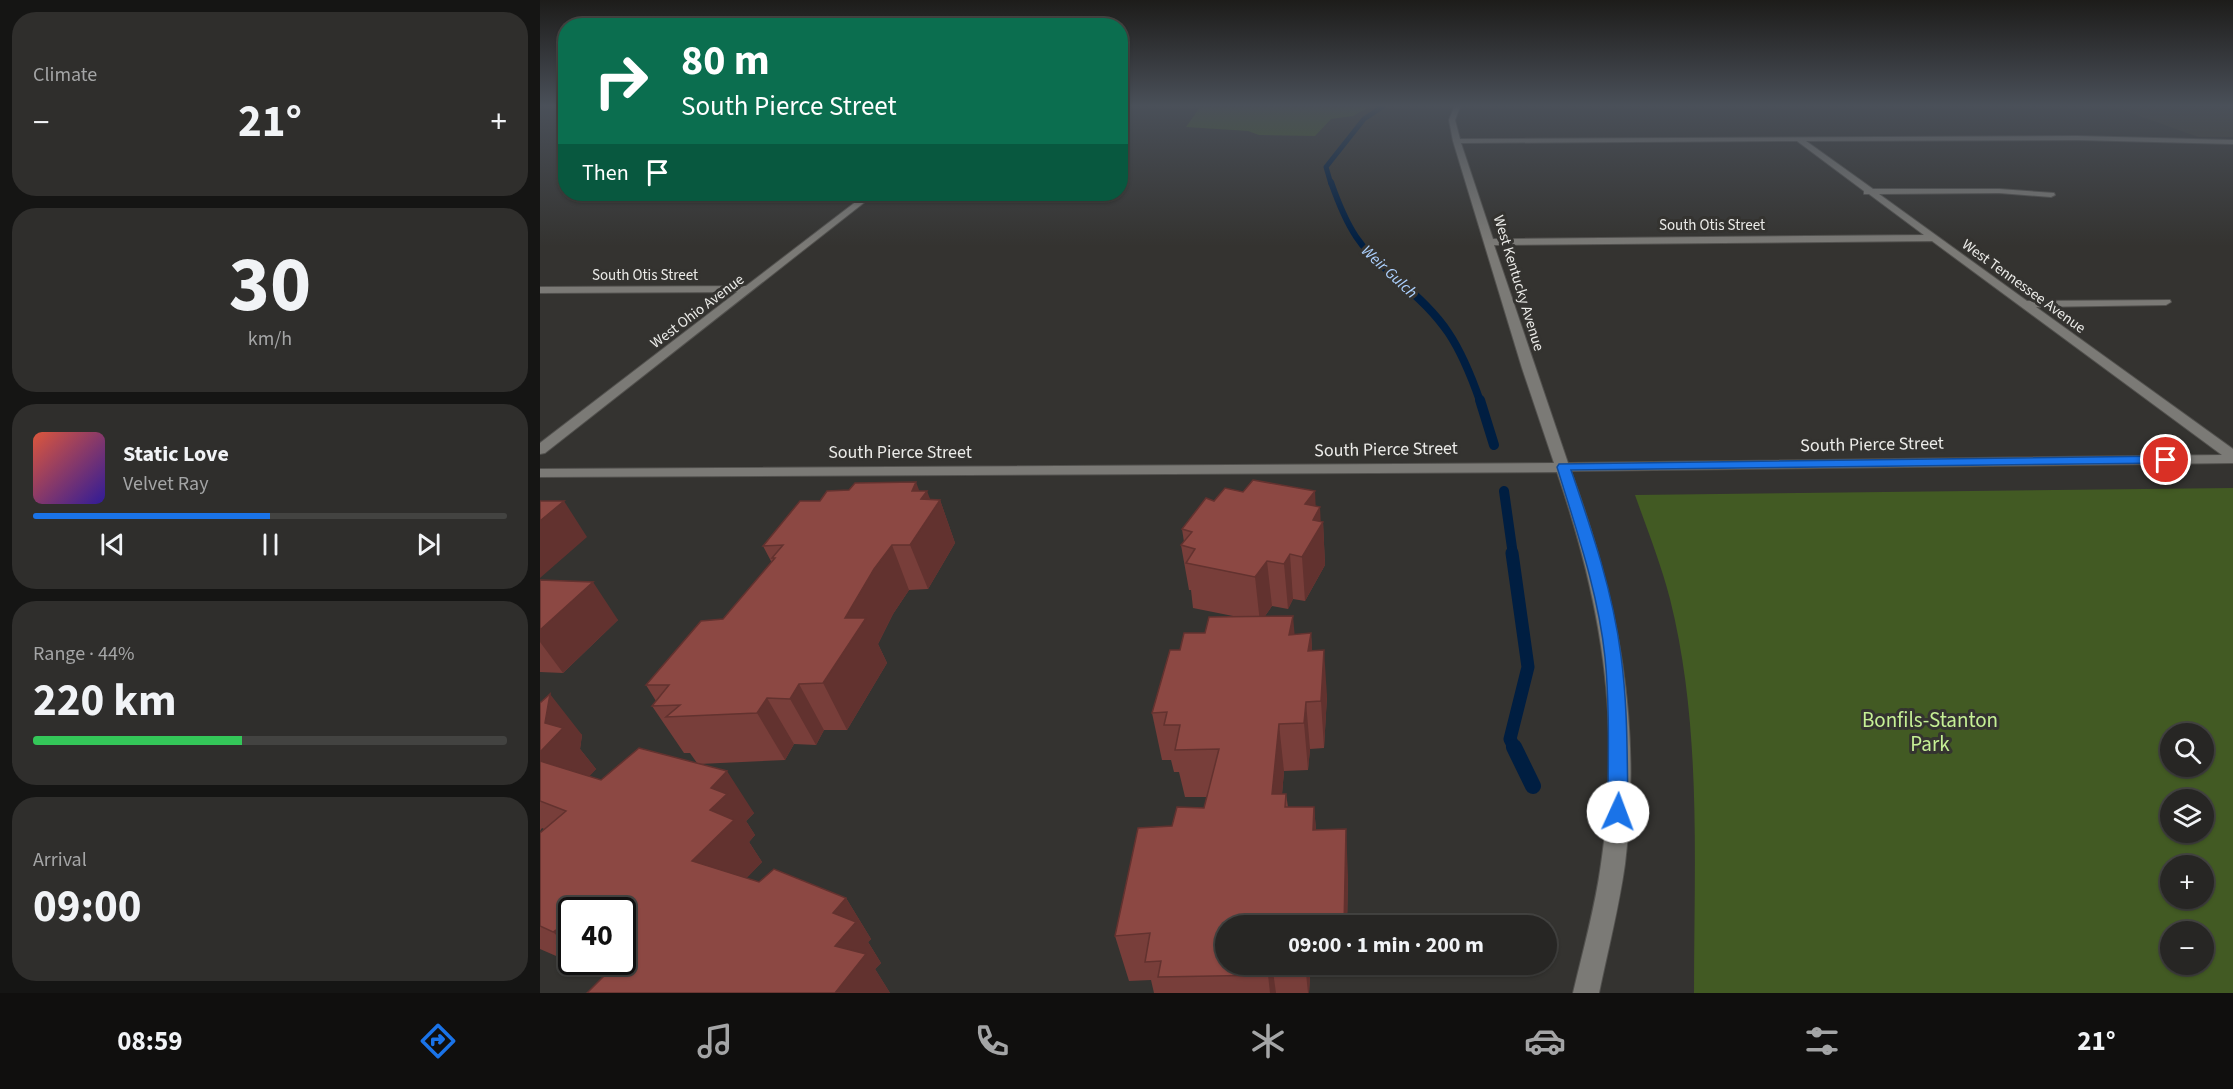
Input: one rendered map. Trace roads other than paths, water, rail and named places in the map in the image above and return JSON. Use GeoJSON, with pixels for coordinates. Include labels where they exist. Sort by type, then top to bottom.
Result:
{"type":"FeatureCollection","features":[{"type":"Feature","properties":{"kind":"street","name":"West Kentucky Avenue"},"geometry":{"type":"LineString","coordinates":[[1461,153],[1529,370],[1593,558],[1606,610],[1613,656],[1617,705],[1619,795],[1615,847],[1600,932],[1586,993]]}},
{"type":"Feature","properties":{"kind":"street","name":"West Tennessee Avenue"},"geometry":{"type":"LineString","coordinates":[[1816,153],[2233,457]]}},
{"type":"Feature","properties":{"kind":"street"},"geometry":{"type":"LineString","coordinates":[[1867,192],[1999,191],[2051,195]]}},
{"type":"Feature","properties":{"kind":"street","name":"West Ohio Avenue"},"geometry":{"type":"LineString","coordinates":[[540,450],[862,201]]}},
{"type":"Feature","properties":{"kind":"street","name":"South Otis Street"},"geometry":{"type":"LineString","coordinates":[[1490,242],[1934,238]]}},
{"type":"Feature","properties":{"kind":"street","name":"South Otis Street"},"geometry":{"type":"LineString","coordinates":[[540,290],[750,289]]}},
{"type":"Feature","properties":{"kind":"street"},"geometry":{"type":"LineString","coordinates":[[2024,304],[2166,302]]}},
{"type":"Feature","properties":{"kind":"street","name":"South Pierce Street"},"geometry":{"type":"LineString","coordinates":[[540,473],[1563,467],[2233,457]]}},
{"type":"Feature","properties":{"kind":"waterway","name":"Weir Gulch"},"geometry":{"type":"LineString","coordinates":[[1331,184],[1326,167],[1337,153]]}},
{"type":"Feature","properties":{"kind":"waterway","name":"Weir Gulch"},"geometry":{"type":"LineString","coordinates":[[1331,182],[1356,237],[1364,248],[1398,280]]}},
{"type":"Feature","properties":{"kind":"waterway","name":"Weir Gulch"},"geometry":{"type":"LineString","coordinates":[[1396,279],[1427,306],[1448,333],[1465,363],[1480,401]]}},
{"type":"Feature","properties":{"kind":"waterway","name":"Weir Gulch"},"geometry":{"type":"LineString","coordinates":[[1480,400],[1494,445]]}},
{"type":"Feature","properties":{"kind":"waterway","name":"Weir Gulch"},"geometry":{"type":"LineString","coordinates":[[1504,491],[1513,555]]}},
{"type":"Feature","properties":{"kind":"waterway","name":"Weir Gulch"},"geometry":{"type":"LineString","coordinates":[[1512,553],[1528,667],[1510,739],[1514,747]]}},
{"type":"Feature","properties":{"kind":"waterway","name":"Weir Gulch"},"geometry":{"type":"LineString","coordinates":[[1514,747],[1533,786]]}},
{"type":"Feature","properties":{"kind":"park label","name":"Bonfils-Stanton Park"},"geometry":{"type":"Point","coordinates":[1930,732]}}]}
